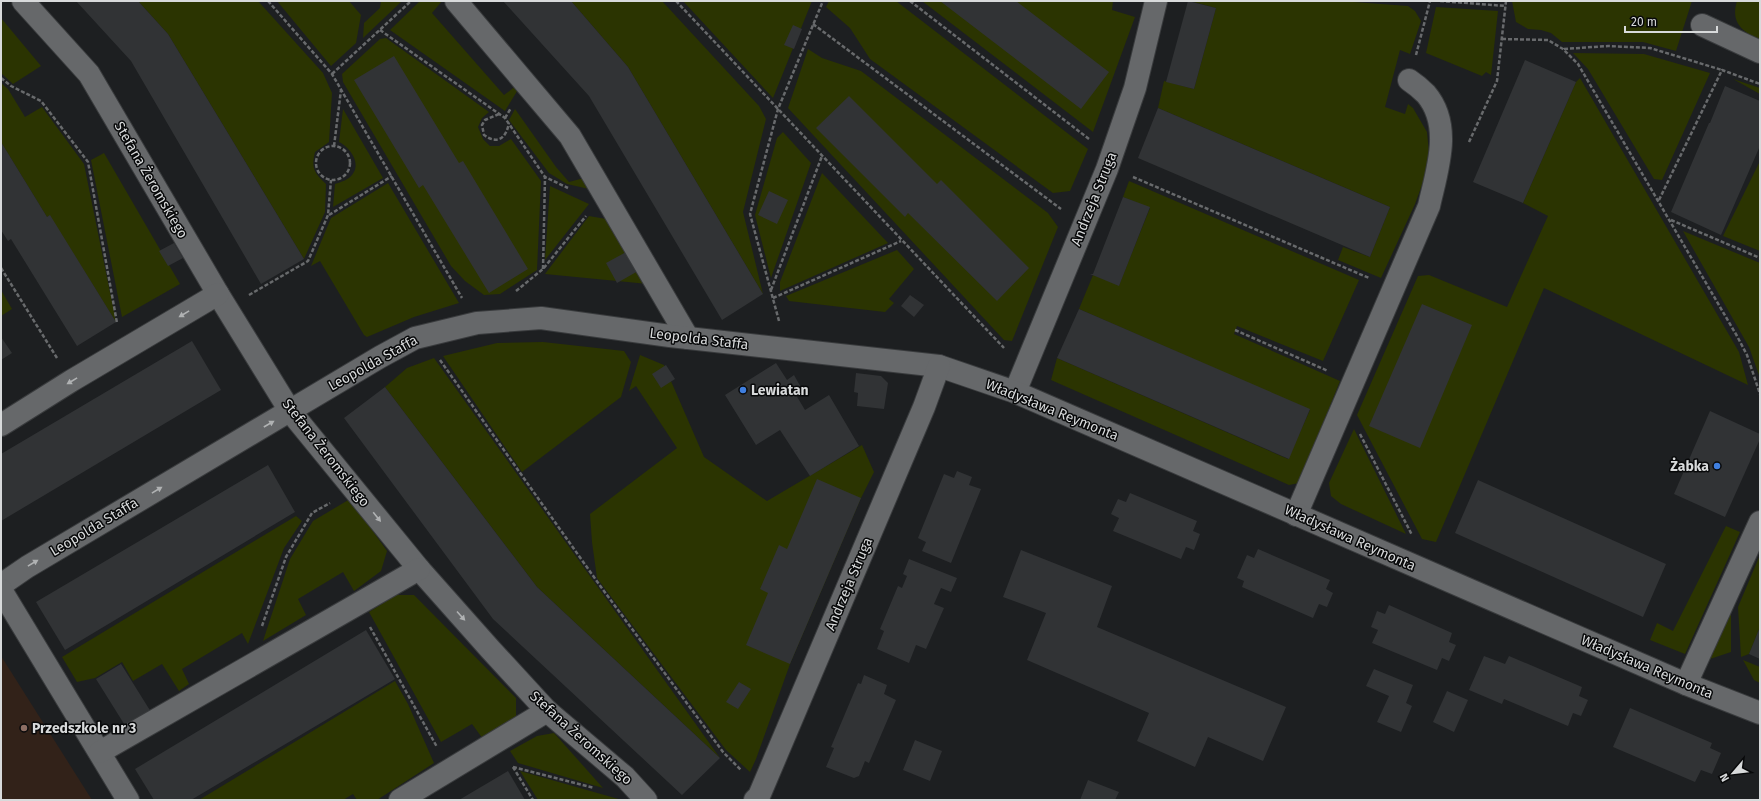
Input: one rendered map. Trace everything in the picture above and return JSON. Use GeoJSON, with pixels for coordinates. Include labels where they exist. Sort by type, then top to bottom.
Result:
{"type":"FeatureCollection","features":[{"type":"Feature","properties":{"kind":"street","name":"Stefana Żeromskiego"},"geometry":{"type":"LineString","coordinates":[[23,1],[89,74],[222,302],[290,411],[419,569],[547,711],[625,777],[646,800]]}},
{"type":"Feature","properties":{"kind":"street"},"geometry":{"type":"LineString","coordinates":[[456,1],[570,136],[601,199],[688,338]]}},
{"type":"Feature","properties":{"kind":"street","name":"Andrzeja Struga"},"geometry":{"type":"LineString","coordinates":[[1015,392],[1110,161],[1136,88],[1156,1]]}},
{"type":"Feature","properties":{"kind":"street"},"geometry":{"type":"LineString","coordinates":[[1702,25],[1760,52]]}},
{"type":"Feature","properties":{"kind":"street"},"geometry":{"type":"LineString","coordinates":[[1296,515],[1429,206],[1441,155],[1441,129],[1434,108],[1426,94],[1410,80]]}},
{"type":"Feature","properties":{"kind":"street"},"geometry":{"type":"LineString","coordinates":[[1,425],[122,351],[222,302]]}},
{"type":"Feature","properties":{"kind":"street","name":"Leopolda Staffa"},"geometry":{"type":"LineString","coordinates":[[1,585],[27,567],[380,357],[415,338],[477,322],[541,318],[688,338],[939,366]]}},
{"type":"Feature","properties":{"kind":"street","name":"Andrzeja Struga"},"geometry":{"type":"LineString","coordinates":[[755,800],[759,796],[924,407],[939,366]]}},
{"type":"Feature","properties":{"kind":"street","name":"Władysława Reymonta"},"geometry":{"type":"LineString","coordinates":[[939,366],[1015,392],[1686,684],[1760,713]]}},
{"type":"Feature","properties":{"kind":"street"},"geometry":{"type":"LineString","coordinates":[[1686,684],[1760,522]]}},
{"type":"Feature","properties":{"kind":"street"},"geometry":{"type":"LineString","coordinates":[[100,752],[419,569]]}},
{"type":"Feature","properties":{"kind":"street"},"geometry":{"type":"LineString","coordinates":[[1,590],[128,800]]}},
{"type":"Feature","properties":{"kind":"street"},"geometry":{"type":"LineString","coordinates":[[400,800],[547,711]]}},
{"type":"Feature","properties":{"kind":"path"},"geometry":{"type":"LineString","coordinates":[[268,1],[332,74],[477,322]]}},
{"type":"Feature","properties":{"kind":"path"},"geometry":{"type":"LineString","coordinates":[[332,74],[411,1]]}},
{"type":"Feature","properties":{"kind":"path"},"geometry":{"type":"LineString","coordinates":[[676,1],[1024,370]]}},
{"type":"Feature","properties":{"kind":"path"},"geometry":{"type":"LineString","coordinates":[[785,349],[750,214],[778,109],[823,1]]}},
{"type":"Feature","properties":{"kind":"path"},"geometry":{"type":"LineString","coordinates":[[910,1],[1110,161],[1394,289]]}},
{"type":"Feature","properties":{"kind":"path"},"geometry":{"type":"LineString","coordinates":[[1410,80],[1430,1]]}},
{"type":"Feature","properties":{"kind":"path"},"geometry":{"type":"LineString","coordinates":[[1440,1],[1506,6]]}},
{"type":"Feature","properties":{"kind":"path"},"geometry":{"type":"LineString","coordinates":[[1469,143],[1496,81],[1506,1]]}},
{"type":"Feature","properties":{"kind":"path"},"geometry":{"type":"LineString","coordinates":[[813,24],[1084,226]]}},
{"type":"Feature","properties":{"kind":"path"},"geometry":{"type":"LineString","coordinates":[[380,30],[499,114],[509,123],[545,177],[601,199],[543,269],[517,291],[511,294]]}},
{"type":"Feature","properties":{"kind":"path"},"geometry":{"type":"LineString","coordinates":[[1502,39],[1548,40],[1563,49],[1578,64],[1659,201],[1747,355],[1760,394]]}},
{"type":"Feature","properties":{"kind":"path"},"geometry":{"type":"LineString","coordinates":[[1563,49],[1608,46],[1650,48],[1722,70],[1760,84]]}},
{"type":"Feature","properties":{"kind":"path"},"geometry":{"type":"LineString","coordinates":[[1659,201],[1722,70]]}},
{"type":"Feature","properties":{"kind":"path"},"geometry":{"type":"LineString","coordinates":[[1,78],[11,86],[41,101],[88,162],[122,351]]}},
{"type":"Feature","properties":{"kind":"path"},"geometry":{"type":"LineString","coordinates":[[334,146],[341,89]]}},
{"type":"Feature","properties":{"kind":"path"},"geometry":{"type":"LineString","coordinates":[[499,114],[485,120],[482,125],[484,135],[490,139],[496,140],[502,138],[506,133],[509,123]]}},
{"type":"Feature","properties":{"kind":"path"},"geometry":{"type":"LineString","coordinates":[[331,145],[334,146],[343,148],[350,158],[349,170],[341,179],[328,180],[318,173],[315,161],[320,150],[331,145]]}},
{"type":"Feature","properties":{"kind":"path"},"geometry":{"type":"LineString","coordinates":[[770,291],[822,156]]}},
{"type":"Feature","properties":{"kind":"path"},"geometry":{"type":"LineString","coordinates":[[328,215],[392,176]]}},
{"type":"Feature","properties":{"kind":"path"},"geometry":{"type":"LineString","coordinates":[[543,269],[545,177]]}},
{"type":"Feature","properties":{"kind":"path"},"geometry":{"type":"LineString","coordinates":[[222,302],[308,261],[328,215],[331,180]]}},
{"type":"Feature","properties":{"kind":"path"},"geometry":{"type":"LineString","coordinates":[[1670,220],[1760,258]]}},
{"type":"Feature","properties":{"kind":"path"},"geometry":{"type":"LineString","coordinates":[[773,298],[902,240]]}},
{"type":"Feature","properties":{"kind":"path"},"geometry":{"type":"LineString","coordinates":[[1,268],[71,381]]}},
{"type":"Feature","properties":{"kind":"path"},"geometry":{"type":"LineString","coordinates":[[1236,330],[1353,382]]}},
{"type":"Feature","properties":{"kind":"path"},"geometry":{"type":"LineString","coordinates":[[424,336],[601,587],[723,752],[745,773]]}},
{"type":"Feature","properties":{"kind":"path"},"geometry":{"type":"LineString","coordinates":[[1344,404],[1432,574]]}},
{"type":"Feature","properties":{"kind":"path"},"geometry":{"type":"LineString","coordinates":[[249,667],[286,557],[312,513],[354,489]]}},
{"type":"Feature","properties":{"kind":"path"},"geometry":{"type":"LineString","coordinates":[[358,604],[450,770]]}},
{"type":"Feature","properties":{"kind":"path"},"geometry":{"type":"LineString","coordinates":[[497,741],[533,800]]}},
{"type":"Feature","properties":{"kind":"path"},"geometry":{"type":"LineString","coordinates":[[513,767],[595,788]]}},
{"type":"Feature","properties":{"kind":"shaded area","name":"Przedszkole nr 3"},"geometry":{"type":"Polygon","coordinates":[[[1,656],[92,800],[1,800],[1,656]]]}},
{"type":"Feature","properties":{"kind":"green space"},"geometry":{"type":"Polygon","coordinates":[[[138,1],[258,1],[323,73],[332,93],[329,142],[315,152],[313,162],[314,170],[326,184],[325,212],[304,259],[168,34],[138,1]]]}},
{"type":"Feature","properties":{"kind":"green space"},"geometry":{"type":"Polygon","coordinates":[[[277,1],[349,1],[361,15],[356,43],[331,66],[277,1]]]}},
{"type":"Feature","properties":{"kind":"green space"},"geometry":{"type":"Polygon","coordinates":[[[381,1],[402,1],[363,38],[364,23],[380,8],[381,1]]]}},
{"type":"Feature","properties":{"kind":"green space"},"geometry":{"type":"Polygon","coordinates":[[[420,1],[442,1],[432,13],[504,95],[517,85],[519,88],[505,111],[390,30],[420,1]]]}},
{"type":"Feature","properties":{"kind":"green space"},"geometry":{"type":"Polygon","coordinates":[[[571,1],[662,1],[759,106],[766,119],[743,212],[763,294],[628,67],[571,1]]]}},
{"type":"Feature","properties":{"kind":"green space"},"geometry":{"type":"Polygon","coordinates":[[[683,1],[812,1],[773,98],[683,1]]]}},
{"type":"Feature","properties":{"kind":"green space"},"geometry":{"type":"Polygon","coordinates":[[[829,1],[896,1],[1088,149],[1070,191],[1053,193],[870,59],[850,28],[826,7],[829,1]]]}},
{"type":"Feature","properties":{"kind":"green space"},"geometry":{"type":"Polygon","coordinates":[[[922,1],[1113,1],[1112,10],[1135,17],[1093,132],[922,1]]]}},
{"type":"Feature","properties":{"kind":"green space"},"geometry":{"type":"Polygon","coordinates":[[[1190,1],[1340,1],[1408,6],[1415,11],[1421,21],[1410,54],[1400,50],[1385,107],[1405,114],[1408,104],[1413,108],[1427,132],[1430,163],[1415,204],[1381,278],[1338,260],[1343,247],[1370,257],[1390,207],[1158,108],[1164,81],[1194,89],[1216,8],[1190,1]]]}},
{"type":"Feature","properties":{"kind":"green space"},"geometry":{"type":"Polygon","coordinates":[[[1512,1],[1692,1],[1676,51],[1643,42],[1562,42],[1551,33],[1541,30],[1528,29],[1516,22],[1512,1]]]}},
{"type":"Feature","properties":{"kind":"green space"},"geometry":{"type":"Polygon","coordinates":[[[1737,1],[1760,1],[1760,40],[1743,30],[1737,21],[1735,9],[1737,1]]]}},
{"type":"Feature","properties":{"kind":"green space"},"geometry":{"type":"Polygon","coordinates":[[[1436,7],[1498,11],[1491,75],[1486,72],[1482,76],[1426,53],[1436,7]]]}},
{"type":"Feature","properties":{"kind":"green space"},"geometry":{"type":"Polygon","coordinates":[[[1,18],[41,66],[13,84],[1,73],[1,18]]]}},
{"type":"Feature","properties":{"kind":"green space"},"geometry":{"type":"Polygon","coordinates":[[[386,38],[489,112],[482,118],[478,127],[483,139],[490,146],[499,146],[511,139],[541,181],[537,270],[500,294],[484,295],[465,281],[451,266],[343,82],[342,74],[380,39],[386,38]]]}},
{"type":"Feature","properties":{"kind":"green space"},"geometry":{"type":"Polygon","coordinates":[[[808,49],[822,58],[861,71],[1048,213],[1058,227],[1012,341],[1004,340],[788,108],[808,49]]]}},
{"type":"Feature","properties":{"kind":"green space"},"geometry":{"type":"Polygon","coordinates":[[[1573,53],[1644,54],[1710,73],[1662,180],[1654,179],[1588,69],[1573,53]]]}},
{"type":"Feature","properties":{"kind":"green space"},"geometry":{"type":"Polygon","coordinates":[[[1580,78],[1739,352],[1748,385],[1544,288],[1436,542],[1422,539],[1357,415],[1418,276],[1429,275],[1507,307],[1548,216],[1523,203],[1576,82],[1580,78]]]}},
{"type":"Feature","properties":{"kind":"green space"},"geometry":{"type":"Polygon","coordinates":[[[1733,79],[1760,88],[1760,94],[1733,79]]]}},
{"type":"Feature","properties":{"kind":"green space"},"geometry":{"type":"Polygon","coordinates":[[[1,83],[8,89],[25,117],[42,107],[84,164],[116,322],[50,216],[47,217],[1,142],[1,83]]]}},
{"type":"Feature","properties":{"kind":"green space"},"geometry":{"type":"Polygon","coordinates":[[[343,109],[383,178],[333,207],[335,184],[350,177],[355,171],[356,166],[351,152],[339,142],[343,109]]]}},
{"type":"Feature","properties":{"kind":"green space"},"geometry":{"type":"Polygon","coordinates":[[[515,109],[556,167],[569,182],[584,178],[589,189],[567,184],[549,173],[509,120],[515,109]]]}},
{"type":"Feature","properties":{"kind":"green space"},"geometry":{"type":"Polygon","coordinates":[[[783,132],[811,163],[771,278],[755,215],[777,138],[783,132]]]}},
{"type":"Feature","properties":{"kind":"green space"},"geometry":{"type":"Polygon","coordinates":[[[104,153],[180,284],[122,317],[91,160],[104,153]]]}},
{"type":"Feature","properties":{"kind":"green space"},"geometry":{"type":"Polygon","coordinates":[[[1760,161],[1760,251],[1723,236],[1760,161]]]}},
{"type":"Feature","properties":{"kind":"green space"},"geometry":{"type":"Polygon","coordinates":[[[822,173],[888,243],[780,291],[780,282],[822,173]]]}},
{"type":"Feature","properties":{"kind":"green space"},"geometry":{"type":"Polygon","coordinates":[[[1129,181],[1359,280],[1323,361],[1237,326],[1234,334],[1340,381],[1299,483],[1289,485],[1051,380],[1057,358],[1288,459],[1310,410],[1079,309],[1093,275],[1119,285],[1150,208],[1123,197],[1129,181]]]}},
{"type":"Feature","properties":{"kind":"green space"},"geometry":{"type":"Polygon","coordinates":[[[388,183],[459,303],[414,317],[367,337],[364,335],[320,261],[311,266],[331,218],[388,183]]]}},
{"type":"Feature","properties":{"kind":"green space"},"geometry":{"type":"Polygon","coordinates":[[[550,186],[589,204],[545,260],[550,186]]]}},
{"type":"Feature","properties":{"kind":"green space"},"geometry":{"type":"Polygon","coordinates":[[[589,216],[612,220],[648,284],[545,274],[589,216]]]}},
{"type":"Feature","properties":{"kind":"green space"},"geometry":{"type":"Polygon","coordinates":[[[1683,231],[1760,263],[1760,378],[1749,347],[1683,231]]]}},
{"type":"Feature","properties":{"kind":"green space"},"geometry":{"type":"Polygon","coordinates":[[[897,250],[914,269],[889,299],[894,303],[885,312],[789,301],[786,296],[897,250]]]}},
{"type":"Feature","properties":{"kind":"green space"},"geometry":{"type":"Polygon","coordinates":[[[1,290],[12,309],[1,316],[1,290]]]}},
{"type":"Feature","properties":{"kind":"green space"},"geometry":{"type":"Polygon","coordinates":[[[543,342],[624,351],[631,362],[621,397],[522,472],[443,356],[497,343],[543,342]]]}},
{"type":"Feature","properties":{"kind":"green space"},"geometry":{"type":"Polygon","coordinates":[[[640,355],[664,365],[704,457],[767,501],[862,445],[874,472],[861,498],[790,664],[750,772],[726,750],[597,578],[590,514],[677,448],[636,386],[629,391],[640,355]]]}},
{"type":"Feature","properties":{"kind":"green space"},"geometry":{"type":"Polygon","coordinates":[[[434,358],[720,758],[537,587],[385,387],[407,368],[434,358]]]}},
{"type":"Feature","properties":{"kind":"green space"},"geometry":{"type":"Polygon","coordinates":[[[1354,429],[1406,534],[1341,504],[1331,496],[1329,483],[1354,429]]]}},
{"type":"Feature","properties":{"kind":"green space"},"geometry":{"type":"Polygon","coordinates":[[[350,499],[387,551],[381,571],[354,591],[343,572],[298,599],[306,615],[263,641],[290,559],[313,521],[350,499]]]}},
{"type":"Feature","properties":{"kind":"green space"},"geometry":{"type":"Polygon","coordinates":[[[296,516],[302,521],[284,548],[248,644],[242,633],[182,669],[189,684],[179,691],[162,664],[133,681],[122,662],[95,678],[77,682],[62,657],[296,516]]]}},
{"type":"Feature","properties":{"kind":"green space"},"geometry":{"type":"Polygon","coordinates":[[[1726,526],[1740,532],[1685,654],[1650,640],[1657,623],[1673,631],[1726,526]]]}},
{"type":"Feature","properties":{"kind":"green space"},"geometry":{"type":"Polygon","coordinates":[[[1760,555],[1760,627],[1749,654],[1741,657],[1738,607],[1760,555]]]}},
{"type":"Feature","properties":{"kind":"green space"},"geometry":{"type":"Polygon","coordinates":[[[396,595],[414,595],[516,698],[516,716],[483,739],[472,724],[441,742],[369,612],[396,595]]]}},
{"type":"Feature","properties":{"kind":"green space"},"geometry":{"type":"Polygon","coordinates":[[[1731,609],[1731,652],[1707,660],[1731,609]]]}},
{"type":"Feature","properties":{"kind":"green space"},"geometry":{"type":"Polygon","coordinates":[[[1743,660],[1760,667],[1760,683],[1754,680],[1743,660]]]}},
{"type":"Feature","properties":{"kind":"green space"},"geometry":{"type":"Polygon","coordinates":[[[395,681],[408,704],[434,763],[377,800],[357,800],[353,794],[343,800],[199,800],[395,681]]]}},
{"type":"Feature","properties":{"kind":"green space"},"geometry":{"type":"Polygon","coordinates":[[[554,733],[603,788],[518,763],[510,751],[537,736],[554,733]]]}},
{"type":"Feature","properties":{"kind":"green space"},"geometry":{"type":"Polygon","coordinates":[[[520,771],[622,800],[538,800],[520,771]]]}},
{"type":"Feature","properties":{"kind":"building"},"geometry":{"type":"Polygon","coordinates":[[[76,1],[138,1],[168,34],[304,259],[261,284],[131,61],[76,1]]]}},
{"type":"Feature","properties":{"kind":"building"},"geometry":{"type":"Polygon","coordinates":[[[503,1],[571,1],[628,67],[763,294],[722,320],[589,96],[503,1]]]}},
{"type":"Feature","properties":{"kind":"building"},"geometry":{"type":"Polygon","coordinates":[[[940,1],[1016,1],[1109,72],[1081,109],[940,1]]]}},
{"type":"Feature","properties":{"kind":"building"},"geometry":{"type":"Polygon","coordinates":[[[1188,1],[1216,8],[1194,89],[1166,82],[1188,1]]]}},
{"type":"Feature","properties":{"kind":"building"},"geometry":{"type":"Polygon","coordinates":[[[793,25],[802,29],[794,49],[784,45],[793,25]]]}},
{"type":"Feature","properties":{"kind":"building"},"geometry":{"type":"Polygon","coordinates":[[[394,56],[459,163],[463,161],[528,269],[489,293],[423,185],[419,188],[354,80],[394,56]]]}},
{"type":"Feature","properties":{"kind":"building"},"geometry":{"type":"Polygon","coordinates":[[[1525,60],[1576,82],[1523,203],[1473,182],[1525,60]]]}},
{"type":"Feature","properties":{"kind":"building"},"geometry":{"type":"Polygon","coordinates":[[[1725,86],[1760,101],[1760,146],[1721,235],[1671,212],[1725,86]]]}},
{"type":"Feature","properties":{"kind":"building"},"geometry":{"type":"Polygon","coordinates":[[[849,96],[937,184],[941,180],[1029,268],[997,301],[908,213],[905,217],[816,128],[849,96]]]}},
{"type":"Feature","properties":{"kind":"building"},"geometry":{"type":"Polygon","coordinates":[[[1158,108],[1390,207],[1370,257],[1138,158],[1158,108]]]}},
{"type":"Feature","properties":{"kind":"building"},"geometry":{"type":"Polygon","coordinates":[[[1,142],[47,217],[50,215],[116,322],[77,346],[11,239],[8,241],[1,230],[1,142]]]}},
{"type":"Feature","properties":{"kind":"building"},"geometry":{"type":"Polygon","coordinates":[[[769,191],[788,200],[777,224],[758,215],[769,191]]]}},
{"type":"Feature","properties":{"kind":"building"},"geometry":{"type":"Polygon","coordinates":[[[1123,197],[1150,207],[1119,286],[1090,274],[1093,274],[1123,197]]]}},
{"type":"Feature","properties":{"kind":"building"},"geometry":{"type":"Polygon","coordinates":[[[174,243],[183,258],[168,266],[159,251],[174,243]]]}},
{"type":"Feature","properties":{"kind":"building"},"geometry":{"type":"Polygon","coordinates":[[[628,251],[638,271],[617,283],[606,263],[628,251]]]}},
{"type":"Feature","properties":{"kind":"building"},"geometry":{"type":"Polygon","coordinates":[[[910,295],[924,305],[914,317],[901,306],[910,295]]]}},
{"type":"Feature","properties":{"kind":"building"},"geometry":{"type":"Polygon","coordinates":[[[1422,304],[1472,325],[1420,448],[1369,426],[1422,304]]]}},
{"type":"Feature","properties":{"kind":"building"},"geometry":{"type":"Polygon","coordinates":[[[1079,309],[1310,409],[1289,459],[1057,358],[1079,309]]]}},
{"type":"Feature","properties":{"kind":"building"},"geometry":{"type":"Polygon","coordinates":[[[1,337],[12,353],[1,360],[1,337]]]}},
{"type":"Feature","properties":{"kind":"building"},"geometry":{"type":"Polygon","coordinates":[[[192,341],[221,390],[1,521],[1,454],[192,341]]]}},
{"type":"Feature","properties":{"kind":"building"},"geometry":{"type":"Polygon","coordinates":[[[776,363],[787,380],[794,375],[803,391],[796,395],[805,410],[829,395],[859,446],[810,476],[780,430],[756,445],[725,395],[776,363]]]}},
{"type":"Feature","properties":{"kind":"building"},"geometry":{"type":"Polygon","coordinates":[[[666,365],[675,379],[661,388],[652,374],[666,365]]]}},
{"type":"Feature","properties":{"kind":"building"},"geometry":{"type":"Polygon","coordinates":[[[856,373],[881,376],[888,383],[884,409],[857,406],[858,393],[854,392],[856,373]]]}},
{"type":"Feature","properties":{"kind":"building"},"geometry":{"type":"Polygon","coordinates":[[[385,387],[537,587],[720,758],[682,795],[493,619],[344,418],[385,387]]]}},
{"type":"Feature","properties":{"kind":"building","name":"Żabka"},"geometry":{"type":"Polygon","coordinates":[[[1710,411],[1760,434],[1760,439],[1725,517],[1674,494],[1710,411]]]}},
{"type":"Feature","properties":{"kind":"building"},"geometry":{"type":"Polygon","coordinates":[[[268,465],[295,512],[65,650],[36,602],[268,465]]]}},
{"type":"Feature","properties":{"kind":"building"},"geometry":{"type":"Polygon","coordinates":[[[957,471],[972,477],[969,485],[981,489],[951,563],[922,551],[926,542],[918,538],[944,474],[954,478],[957,471]]]}},
{"type":"Feature","properties":{"kind":"building"},"geometry":{"type":"Polygon","coordinates":[[[817,479],[861,498],[790,664],[746,645],[768,593],[760,589],[779,545],[787,549],[817,479]]]}},
{"type":"Feature","properties":{"kind":"building"},"geometry":{"type":"Polygon","coordinates":[[[1478,480],[1666,564],[1643,617],[1455,533],[1478,480]]]}},
{"type":"Feature","properties":{"kind":"building"},"geometry":{"type":"Polygon","coordinates":[[[1130,493],[1197,521],[1193,531],[1200,534],[1194,550],[1186,547],[1181,559],[1113,531],[1119,518],[1111,514],[1118,499],[1126,502],[1130,493]]]}},
{"type":"Feature","properties":{"kind":"building"},"geometry":{"type":"Polygon","coordinates":[[[1258,549],[1330,580],[1326,589],[1333,593],[1327,607],[1319,604],[1313,618],[1242,587],[1244,581],[1237,578],[1247,555],[1254,558],[1258,549]]]}},
{"type":"Feature","properties":{"kind":"building"},"geometry":{"type":"Polygon","coordinates":[[[1021,550],[1112,586],[1097,627],[1286,707],[1263,761],[1208,737],[1195,767],[1137,741],[1149,713],[1027,660],[1046,613],[1003,597],[1021,550]]]}},
{"type":"Feature","properties":{"kind":"building"},"geometry":{"type":"Polygon","coordinates":[[[909,559],[957,578],[951,592],[941,588],[934,604],[944,608],[926,649],[916,645],[909,663],[877,649],[884,631],[880,629],[898,586],[902,588],[907,576],[903,574],[909,559]]]}},
{"type":"Feature","properties":{"kind":"building"},"geometry":{"type":"Polygon","coordinates":[[[1389,605],[1452,633],[1449,642],[1456,645],[1449,661],[1442,658],[1437,670],[1372,643],[1378,630],[1371,627],[1377,611],[1385,614],[1389,605]]]}},
{"type":"Feature","properties":{"kind":"building"},"geometry":{"type":"Polygon","coordinates":[[[1760,627],[1760,659],[1749,654],[1760,627]]]}},
{"type":"Feature","properties":{"kind":"building"},"geometry":{"type":"Polygon","coordinates":[[[366,630],[395,679],[191,800],[154,800],[135,769],[366,630]]]}},
{"type":"Feature","properties":{"kind":"building"},"geometry":{"type":"Polygon","coordinates":[[[1484,656],[1505,664],[1509,656],[1582,687],[1579,696],[1588,700],[1581,716],[1573,713],[1568,726],[1504,699],[1502,704],[1469,690],[1484,656]]]}},
{"type":"Feature","properties":{"kind":"building"},"geometry":{"type":"Polygon","coordinates":[[[121,664],[151,712],[126,727],[96,679],[121,664]]]}},
{"type":"Feature","properties":{"kind":"building"},"geometry":{"type":"Polygon","coordinates":[[[1374,669],[1413,685],[1406,703],[1412,706],[1401,732],[1377,722],[1389,696],[1366,686],[1374,669]]]}},
{"type":"Feature","properties":{"kind":"building"},"geometry":{"type":"Polygon","coordinates":[[[864,675],[887,685],[884,694],[896,700],[869,763],[865,761],[859,776],[854,778],[826,767],[834,748],[831,747],[858,683],[861,684],[864,675]]]}},
{"type":"Feature","properties":{"kind":"building"},"geometry":{"type":"Polygon","coordinates":[[[739,682],[751,689],[738,709],[726,702],[739,682]]]}},
{"type":"Feature","properties":{"kind":"building"},"geometry":{"type":"Polygon","coordinates":[[[1447,691],[1468,700],[1454,732],[1433,722],[1447,691]]]}},
{"type":"Feature","properties":{"kind":"building"},"geometry":{"type":"Polygon","coordinates":[[[1630,708],[1712,743],[1710,748],[1721,753],[1712,774],[1701,770],[1695,782],[1613,747],[1630,708]]]}},
{"type":"Feature","properties":{"kind":"building"},"geometry":{"type":"Polygon","coordinates":[[[915,740],[942,751],[930,781],[903,770],[915,740]]]}},
{"type":"Feature","properties":{"kind":"building"},"geometry":{"type":"Polygon","coordinates":[[[508,771],[525,800],[459,800],[508,771]]]}},
{"type":"Feature","properties":{"kind":"building"},"geometry":{"type":"Polygon","coordinates":[[[1088,780],[1119,792],[1115,800],[1080,800],[1088,780]]]}},
{"type":"Feature","properties":{"kind":"place","name":"Lewiatan"},"geometry":{"type":"Point","coordinates":[743,390]}},
{"type":"Feature","properties":{"kind":"place","name":"Żabka"},"geometry":{"type":"Point","coordinates":[1717,466]}},
{"type":"Feature","properties":{"kind":"place","name":"Przedszkole nr 3"},"geometry":{"type":"Point","coordinates":[24,728]}}]}
